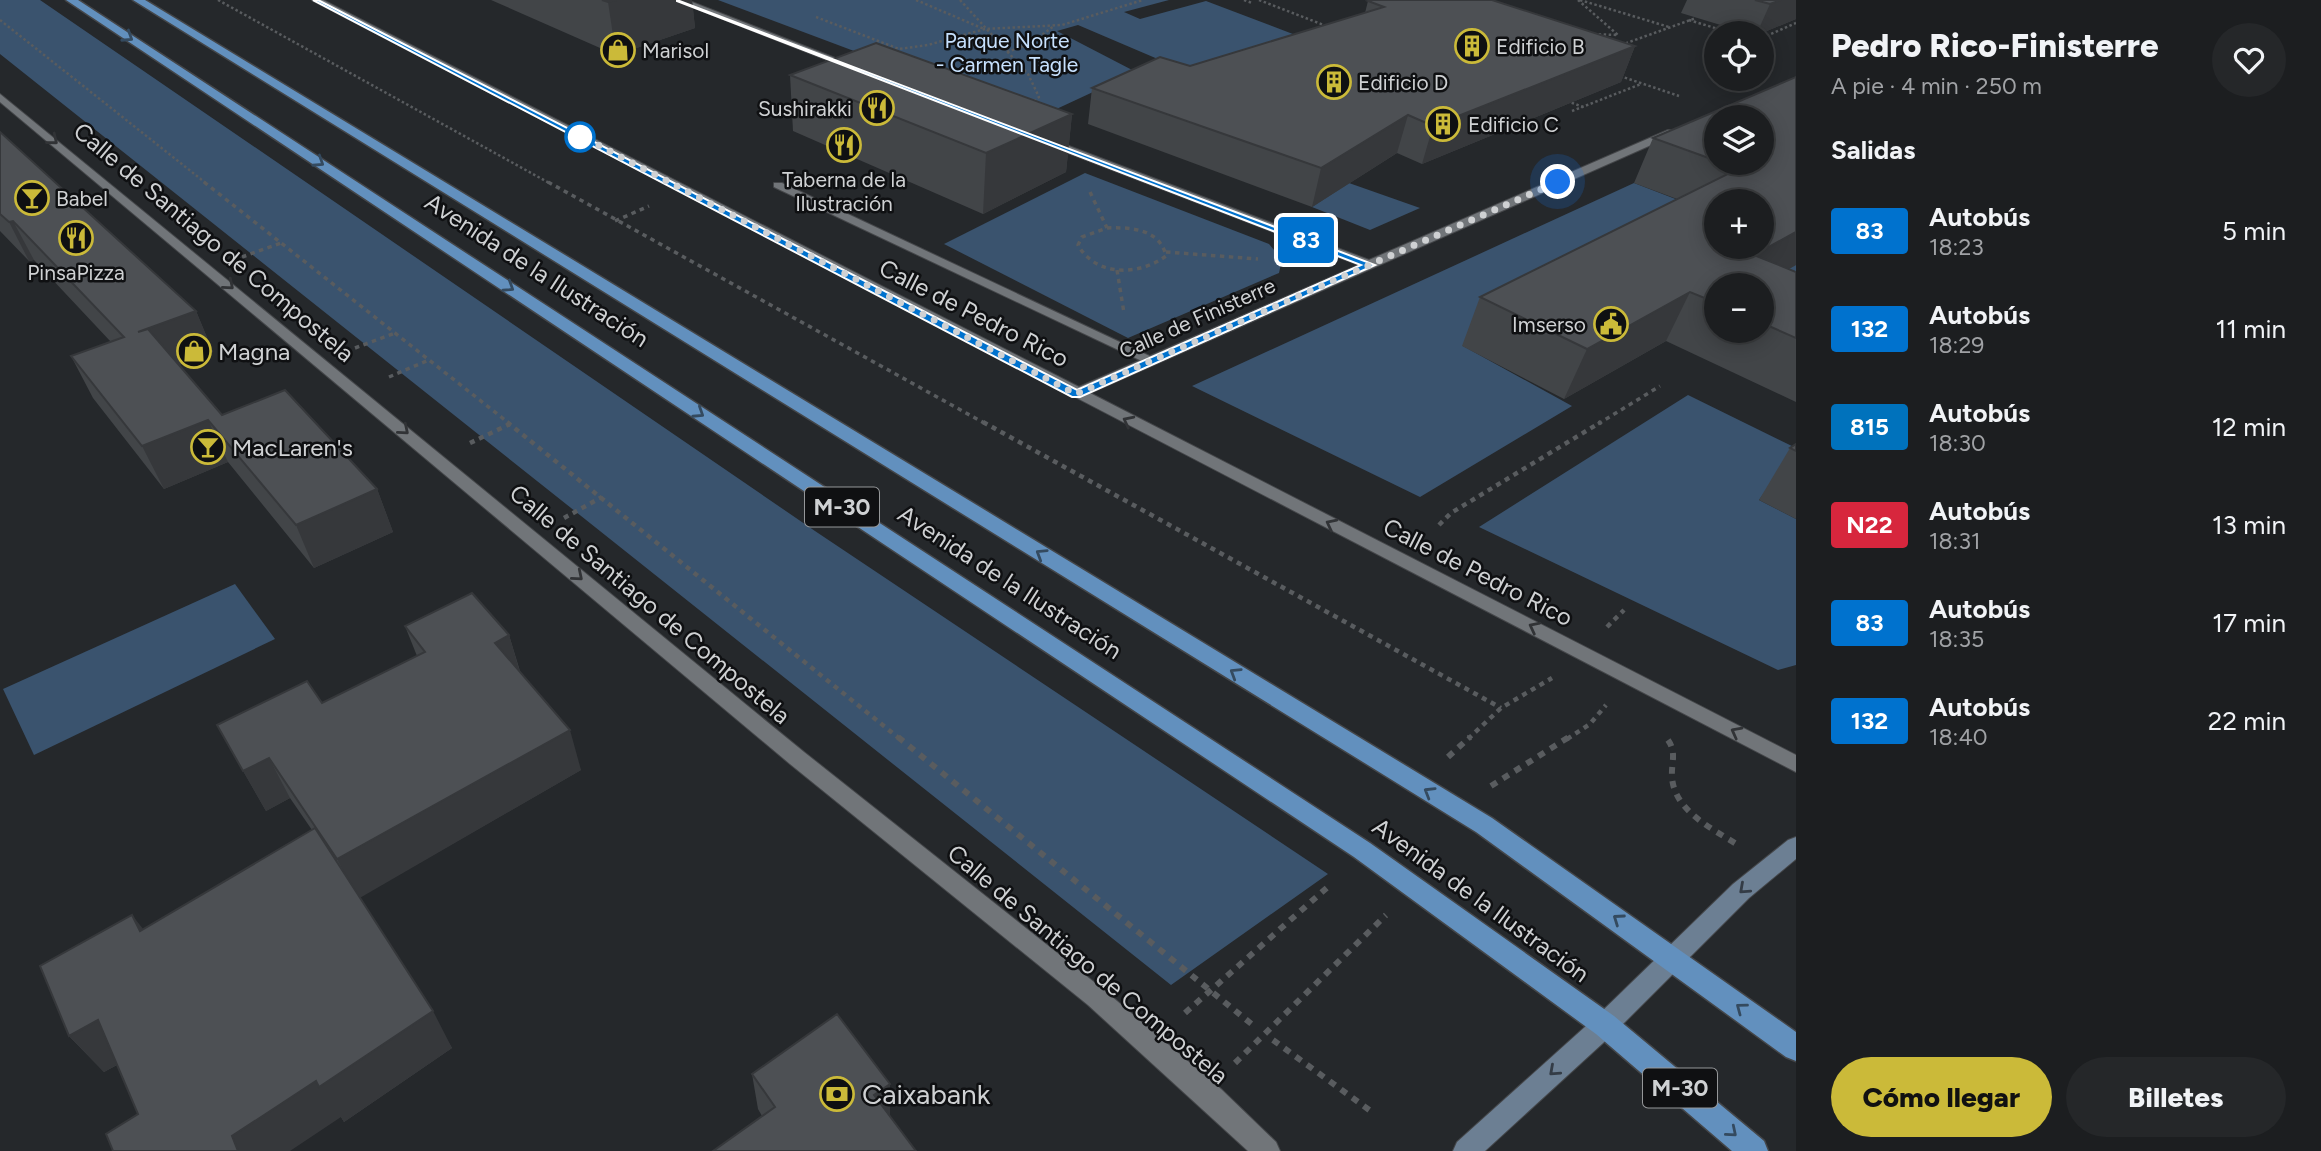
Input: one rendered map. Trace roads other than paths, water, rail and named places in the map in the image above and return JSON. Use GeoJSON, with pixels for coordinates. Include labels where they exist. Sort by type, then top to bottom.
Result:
{"type":"FeatureCollection","features":[{"type":"Feature","properties":{"kind":"highway","name":"Avenida de la Ilustración"},"geometry":{"type":"LineString","coordinates":[[71,0],[1412,885],[1605,1025],[1754,1151]]}},
{"type":"Feature","properties":{"kind":"highway","name":"Avenida de la Ilustración"},"geometry":{"type":"LineString","coordinates":[[138,0],[1467,815],[1674,958],[1796,1048]]}},
{"type":"Feature","properties":{"kind":"main road"},"geometry":{"type":"LineString","coordinates":[[1466,1151],[1605,1025],[1741,891],[1796,846]]}},
{"type":"Feature","properties":{"kind":"street","name":"Calle de Pedro Rico"},"geometry":{"type":"LineString","coordinates":[[316,0],[1796,764]]}},
{"type":"Feature","properties":{"kind":"street"},"geometry":{"type":"LineString","coordinates":[[680,0],[867,72]]}},
{"type":"Feature","properties":{"kind":"street","name":"Calle de Santiago de Compostela"},"geometry":{"type":"LineString","coordinates":[[0,97],[802,762],[1117,1015],[1210,1094],[1267,1151]]}},
{"type":"Feature","properties":{"kind":"street","name":"Calle de Finisterre"},"geometry":{"type":"LineString","coordinates":[[1076,394],[1688,125]]}},
{"type":"Feature","properties":{"kind":"street"},"geometry":{"type":"LineString","coordinates":[[1035,137],[1370,265]]}},
{"type":"Feature","properties":{"kind":"street"},"geometry":{"type":"LineString","coordinates":[[778,185],[1152,360]]}},
{"type":"Feature","properties":{"kind":"place","name":"Edificio B"},"geometry":{"type":"Point","coordinates":[1472,46]}},
{"type":"Feature","properties":{"kind":"place","name":"Marisol"},"geometry":{"type":"Point","coordinates":[618,50]}},
{"type":"Feature","properties":{"kind":"place","name":"Edificio D"},"geometry":{"type":"Point","coordinates":[1334,82]}},
{"type":"Feature","properties":{"kind":"place","name":"Sushirakki"},"geometry":{"type":"Point","coordinates":[877,108]}},
{"type":"Feature","properties":{"kind":"place","name":"Edificio C"},"geometry":{"type":"Point","coordinates":[1443,124]}},
{"type":"Feature","properties":{"kind":"place","name":"Taberna de la Ilustración"},"geometry":{"type":"Point","coordinates":[844,145]}},
{"type":"Feature","properties":{"kind":"place","name":"Babel"},"geometry":{"type":"Point","coordinates":[32,198]}},
{"type":"Feature","properties":{"kind":"place","name":"PinsaPizza"},"geometry":{"type":"Point","coordinates":[76,238]}},
{"type":"Feature","properties":{"kind":"place","name":"Imserso"},"geometry":{"type":"Point","coordinates":[1611,324]}},
{"type":"Feature","properties":{"kind":"place","name":"Magna"},"geometry":{"type":"Point","coordinates":[194,351]}},
{"type":"Feature","properties":{"kind":"place","name":"MacLaren's"},"geometry":{"type":"Point","coordinates":[208,447]}},
{"type":"Feature","properties":{"kind":"place","name":"Caixabank"},"geometry":{"type":"Point","coordinates":[837,1094]}},
{"type":"Feature","properties":{"kind":"park label","name":"Parque Norte - Carmen Tagle"},"geometry":{"type":"Point","coordinates":[1007,52]}}]}
